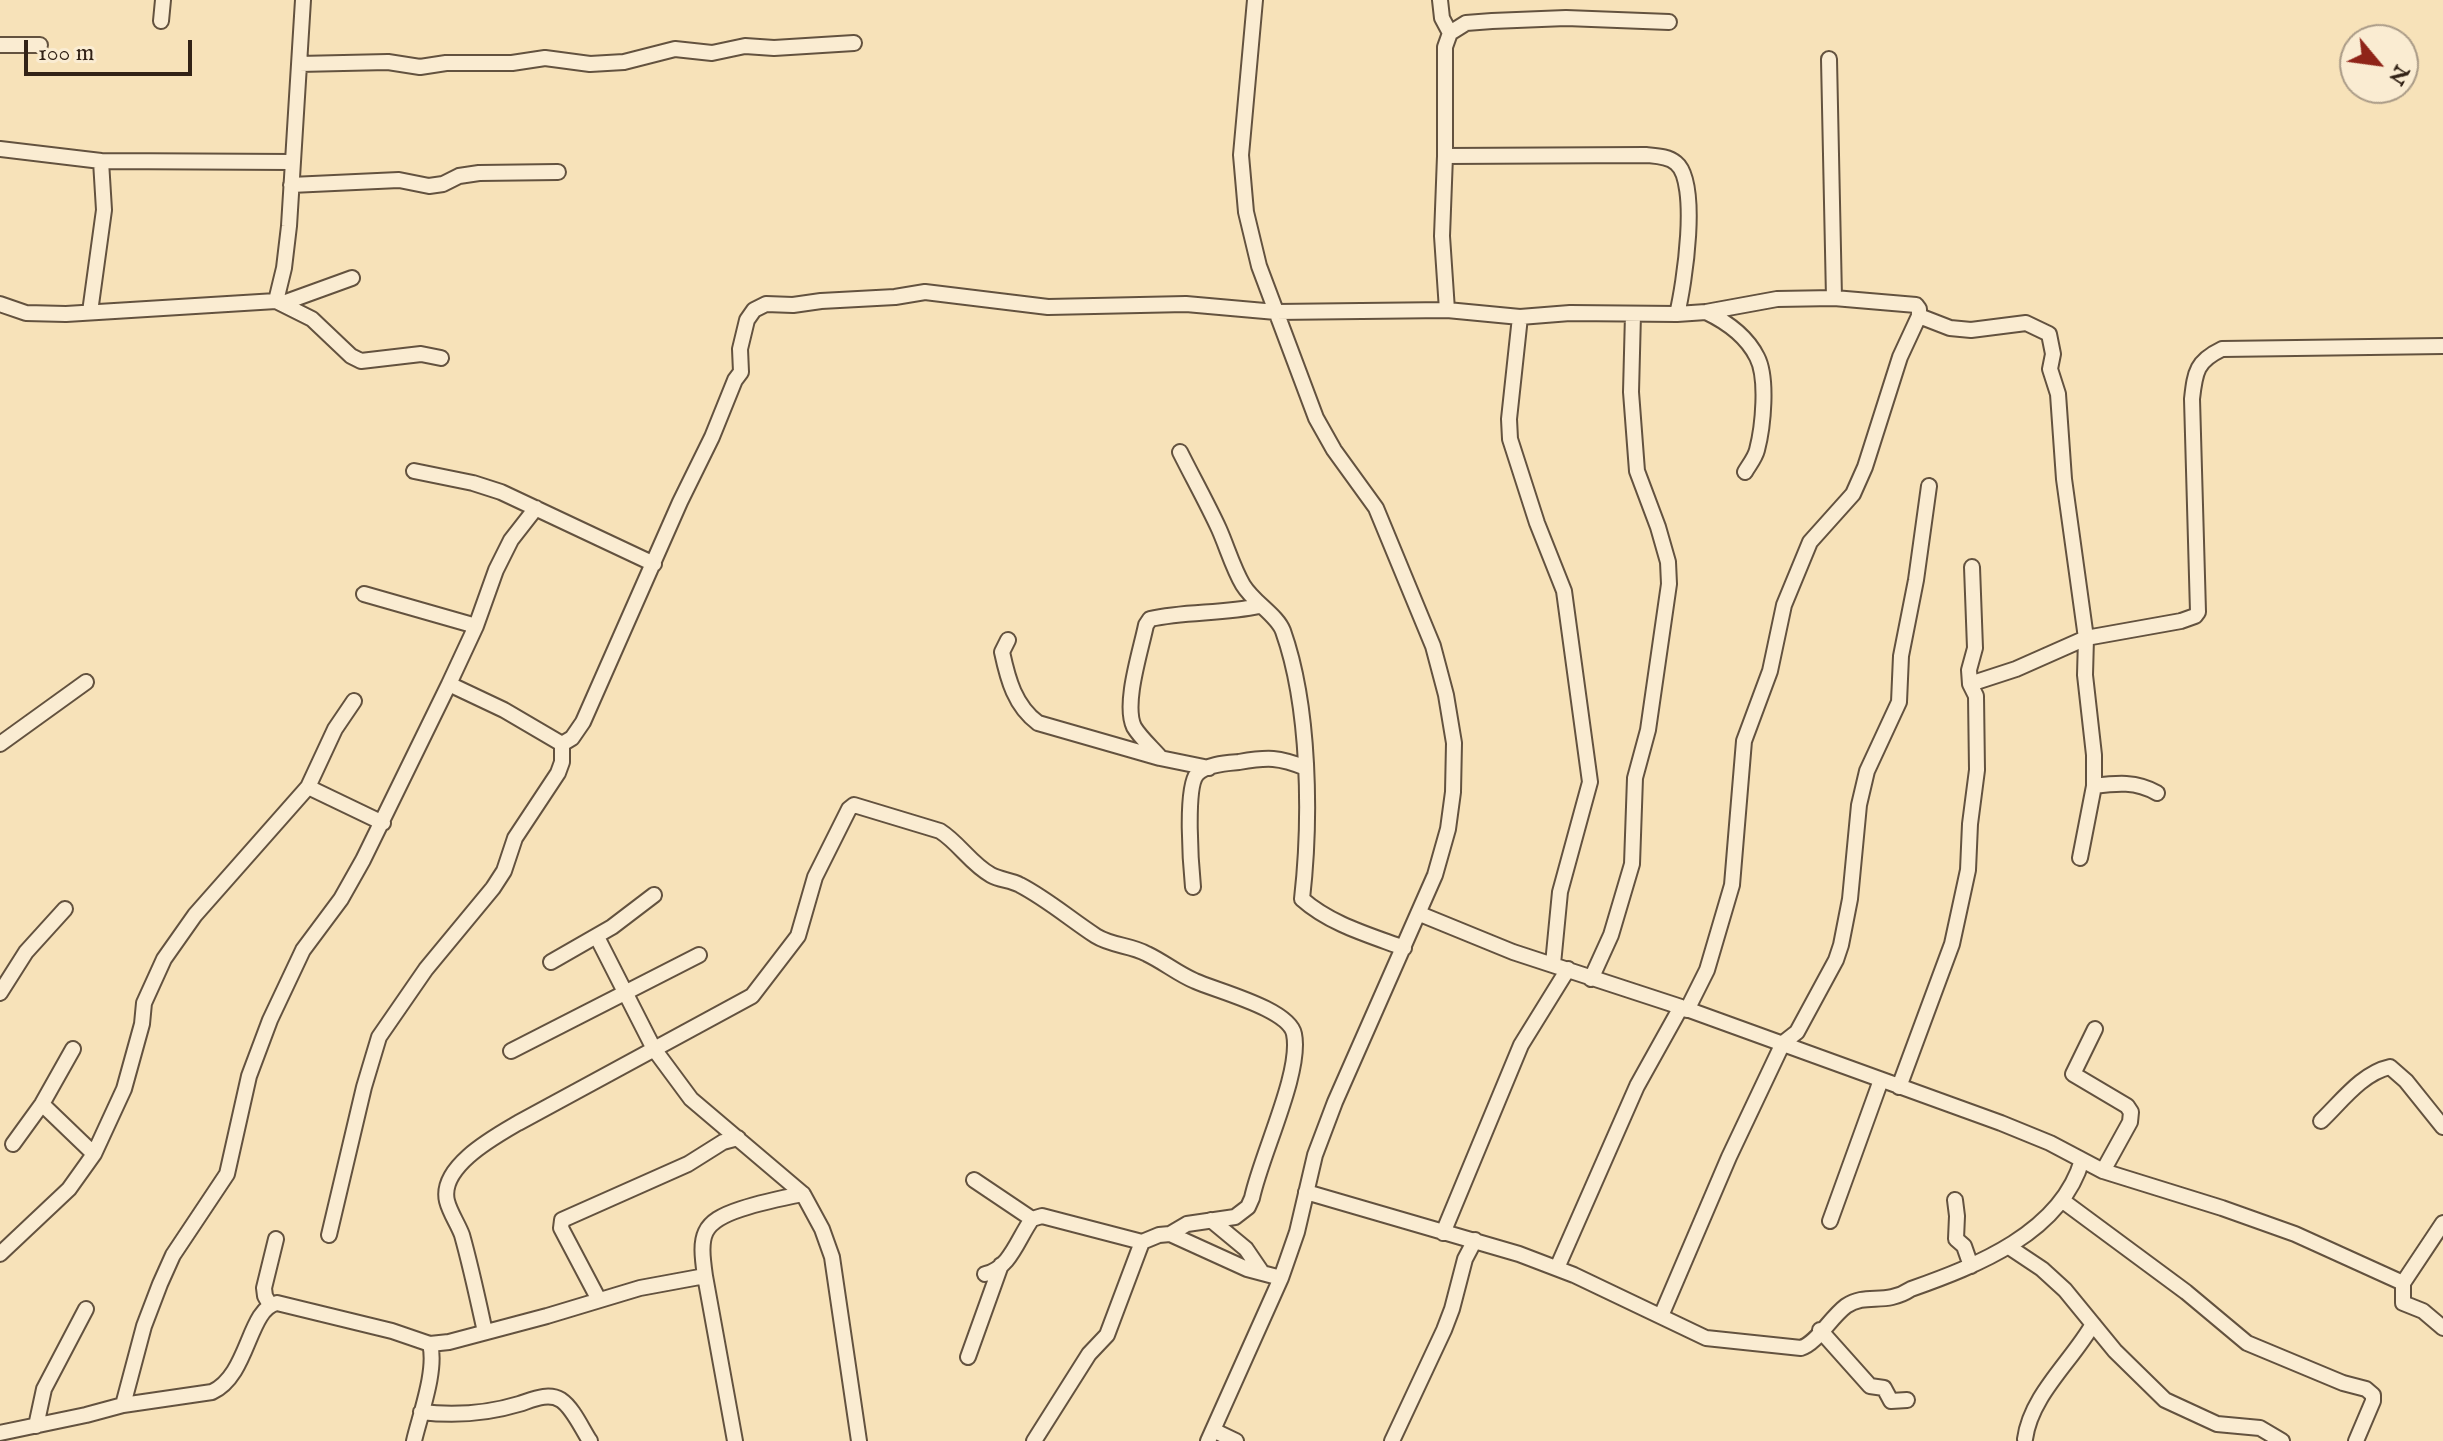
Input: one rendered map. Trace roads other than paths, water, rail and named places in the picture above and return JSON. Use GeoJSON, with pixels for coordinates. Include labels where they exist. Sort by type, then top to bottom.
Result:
{"type":"FeatureCollection","features":[{"type":"Feature","properties":{"kind":"street"},"geometry":{"type":"LineString","coordinates":[[161,21],[163,0]]}},
{"type":"Feature","properties":{"kind":"street"},"geometry":{"type":"LineString","coordinates":[[280,302],[303,0]]}},
{"type":"Feature","properties":{"kind":"street"},"geometry":{"type":"LineString","coordinates":[[1236,1441],[1210,1436],[1281,1278],[1297,1232],[1315,1155],[1335,1102],[1435,875],[1448,829],[1454,743],[1433,646],[1398,556],[1376,508],[1334,450],[1316,418],[1259,266],[1242,186],[1241,155],[1255,0]]}},
{"type":"Feature","properties":{"kind":"street"},"geometry":{"type":"LineString","coordinates":[[1440,0],[1442,18],[1450,33]]}},
{"type":"Feature","properties":{"kind":"street"},"geometry":{"type":"LineString","coordinates":[[1447,310],[1442,236],[1445,47],[1450,33],[1466,23],[1492,21],[1566,18],[1669,22]]}},
{"type":"Feature","properties":{"kind":"street"},"geometry":{"type":"LineString","coordinates":[[299,64],[388,62],[420,67],[446,63],[512,63],[545,58],[590,64],[624,62],[675,49],[712,53],[745,46],[774,48],[854,43]]}},
{"type":"Feature","properties":{"kind":"street"},"geometry":{"type":"LineString","coordinates":[[0,45],[40,45]]}},
{"type":"Feature","properties":{"kind":"street"},"geometry":{"type":"LineString","coordinates":[[1829,59],[1834,298]]}},
{"type":"Feature","properties":{"kind":"street"},"geometry":{"type":"LineString","coordinates":[[0,149],[101,161],[292,162]]}},
{"type":"Feature","properties":{"kind":"street"},"geometry":{"type":"LineString","coordinates":[[1445,156],[1646,155],[1675,162],[1682,170],[1687,186],[1688,232],[1685,281],[1677,314]]}},
{"type":"Feature","properties":{"kind":"street"},"geometry":{"type":"LineString","coordinates":[[90,312],[104,210],[101,161]]}},
{"type":"Feature","properties":{"kind":"street"},"geometry":{"type":"LineString","coordinates":[[291,185],[399,180],[429,186],[479,173],[558,172]]}},
{"type":"Feature","properties":{"kind":"street"},"geometry":{"type":"LineString","coordinates":[[0,304],[26,313],[280,302],[352,278]]}},
{"type":"Feature","properties":{"kind":"street"},"geometry":{"type":"LineString","coordinates":[[562,744],[572,738],[583,722],[741,372],[740,349],[747,320],[754,310],[766,304],[793,305],[925,292],[1048,307],[1186,304],[1276,312],[1447,310],[1520,317],[1570,313],[1677,314],[1706,312],[1755,301],[1834,298],[1909,303],[1919,309],[1919,316],[1900,357],[1865,467],[1853,494],[1810,542],[1784,605],[1770,671],[1744,741],[1732,885],[1707,970],[1637,1086],[1557,1268]]}},
{"type":"Feature","properties":{"kind":"street"},"geometry":{"type":"LineString","coordinates":[[280,302],[312,319],[351,356],[361,361],[421,354],[441,358]]}},
{"type":"Feature","properties":{"kind":"street"},"geometry":{"type":"LineString","coordinates":[[1706,312],[1730,324],[1759,359],[1763,408],[1756,452],[1745,472]]}},
{"type":"Feature","properties":{"kind":"street"},"geometry":{"type":"LineString","coordinates":[[1591,979],[1611,935],[1632,864],[1635,778],[1651,717],[1669,584],[1668,562],[1637,471],[1631,392],[1633,314]]}},
{"type":"Feature","properties":{"kind":"street"},"geometry":{"type":"LineString","coordinates":[[1919,316],[1950,328],[1971,330],[2026,323],[2049,334],[2053,354],[2050,369],[2058,394],[2064,479],[2086,638],[2085,675],[2094,755],[2094,786],[2080,858]]}},
{"type":"Feature","properties":{"kind":"street"},"geometry":{"type":"LineString","coordinates":[[1520,317],[1509,419],[1510,439],[1537,523],[1564,591],[1590,782],[1560,892],[1553,964]]}},
{"type":"Feature","properties":{"kind":"street"},"geometry":{"type":"LineString","coordinates":[[1970,684],[2016,669],[2086,638],[2181,621],[2198,612],[2192,399],[2194,377],[2204,358],[2222,349],[2443,346]]}},
{"type":"Feature","properties":{"kind":"street"},"geometry":{"type":"LineString","coordinates":[[1180,452],[1243,585],[1282,628],[1296,683],[1306,768],[1307,830],[1302,899],[1312,908],[1353,930],[1404,948]]}},
{"type":"Feature","properties":{"kind":"street"},"geometry":{"type":"LineString","coordinates":[[414,471],[501,492],[654,564]]}},
{"type":"Feature","properties":{"kind":"street"},"geometry":{"type":"LineString","coordinates":[[1661,1316],[1729,1157],[1783,1043],[1797,1032],[1841,945],[1850,899],[1859,805],[1867,771],[1899,702],[1901,656],[1916,580],[1929,486]]}},
{"type":"Feature","properties":{"kind":"street"},"geometry":{"type":"LineString","coordinates":[[123,1405],[144,1326],[173,1255],[227,1174],[249,1076],[270,1020],[303,950],[341,899],[383,823],[476,626],[496,570],[511,540],[536,508]]}},
{"type":"Feature","properties":{"kind":"street"},"geometry":{"type":"LineString","coordinates":[[1899,1087],[1933,999],[1960,915],[1968,870],[1977,770],[1976,696],[1970,684],[1969,670],[1975,648],[1972,567]]}},
{"type":"Feature","properties":{"kind":"street"},"geometry":{"type":"LineString","coordinates":[[364,594],[476,626]]}},
{"type":"Feature","properties":{"kind":"street"},"geometry":{"type":"LineString","coordinates":[[1160,758],[1135,729],[1131,718],[1146,625],[1150,619],[1169,615],[1234,612],[1259,606]]}},
{"type":"Feature","properties":{"kind":"street"},"geometry":{"type":"LineString","coordinates":[[1008,640],[1002,652],[1013,692],[1028,715],[1038,723],[1160,758],[1209,768]]}},
{"type":"Feature","properties":{"kind":"street"},"geometry":{"type":"LineString","coordinates":[[0,744],[86,682]]}},
{"type":"Feature","properties":{"kind":"street"},"geometry":{"type":"LineString","coordinates":[[449,684],[504,710],[562,744]]}},
{"type":"Feature","properties":{"kind":"street"},"geometry":{"type":"LineString","coordinates":[[0,1254],[69,1189],[94,1154],[124,1089],[142,1024],[144,1003],[164,959],[195,915],[308,787],[335,729],[354,701]]}},
{"type":"Feature","properties":{"kind":"street"},"geometry":{"type":"LineString","coordinates":[[329,1235],[379,1037],[411,989],[504,871],[515,838],[558,773],[562,762],[562,744]]}},
{"type":"Feature","properties":{"kind":"street"},"geometry":{"type":"LineString","coordinates":[[1193,887],[1190,856],[1193,784],[1197,774],[1209,768],[1279,757],[1306,768]]}},
{"type":"Feature","properties":{"kind":"street"},"geometry":{"type":"LineString","coordinates":[[2094,786],[2120,783],[2139,785],[2157,793]]}},
{"type":"Feature","properties":{"kind":"street"},"geometry":{"type":"LineString","coordinates":[[308,787],[383,823]]}},
{"type":"Feature","properties":{"kind":"street"},"geometry":{"type":"LineString","coordinates":[[485,1332],[460,1230],[447,1200],[451,1178],[481,1146],[569,1094],[752,996],[798,936],[815,877],[849,809],[854,805],[940,831],[951,837],[990,874],[1016,883],[1066,913],[1095,935],[1114,945],[1144,952],[1196,982],[1235,994],[1284,1017],[1292,1026],[1295,1055],[1248,1207],[1235,1217],[1187,1224],[1170,1234],[1142,1242],[1042,1216],[1032,1219],[1010,1256],[996,1272],[985,1274]]}},
{"type":"Feature","properties":{"kind":"street"},"geometry":{"type":"LineString","coordinates":[[551,962],[597,937],[654,895]]}},
{"type":"Feature","properties":{"kind":"street"},"geometry":{"type":"LineString","coordinates":[[0,993],[26,952],[65,909]]}},
{"type":"Feature","properties":{"kind":"street"},"geometry":{"type":"LineString","coordinates":[[1420,914],[1513,952],[1783,1043],[2001,1123],[2103,1171],[2295,1234],[2403,1283]]}},
{"type":"Feature","properties":{"kind":"street"},"geometry":{"type":"LineString","coordinates":[[597,937],[654,1049],[698,1107],[803,1194],[822,1229],[832,1257],[859,1441]]}},
{"type":"Feature","properties":{"kind":"street"},"geometry":{"type":"LineString","coordinates":[[511,1051],[699,955]]}},
{"type":"Feature","properties":{"kind":"street"},"geometry":{"type":"LineString","coordinates":[[1443,1233],[1521,1045],[1568,969]]}},
{"type":"Feature","properties":{"kind":"street"},"geometry":{"type":"LineString","coordinates":[[2095,1029],[2073,1074],[2127,1106],[2131,1112],[2130,1122],[2103,1171]]}},
{"type":"Feature","properties":{"kind":"street"},"geometry":{"type":"LineString","coordinates":[[13,1144],[42,1104],[73,1049]]}},
{"type":"Feature","properties":{"kind":"street"},"geometry":{"type":"LineString","coordinates":[[2321,1121],[2362,1082],[2379,1069],[2390,1067],[2406,1081],[2443,1127]]}},
{"type":"Feature","properties":{"kind":"street"},"geometry":{"type":"LineString","coordinates":[[1830,1221],[1881,1080]]}},
{"type":"Feature","properties":{"kind":"street"},"geometry":{"type":"LineString","coordinates":[[42,1104],[94,1154]]}},
{"type":"Feature","properties":{"kind":"street"},"geometry":{"type":"LineString","coordinates":[[599,1300],[561,1228],[562,1220],[688,1164],[723,1142],[738,1138]]}},
{"type":"Feature","properties":{"kind":"street"},"geometry":{"type":"LineString","coordinates":[[1306,1192],[1475,1240],[1557,1268],[1706,1338],[1801,1348],[1815,1341],[1820,1330],[1847,1305],[1860,1299],[1900,1297],[1911,1289],[1971,1266],[2009,1247],[2063,1201],[2082,1160]]}},
{"type":"Feature","properties":{"kind":"street"},"geometry":{"type":"LineString","coordinates":[[974,1180],[1032,1219]]}},
{"type":"Feature","properties":{"kind":"street"},"geometry":{"type":"LineString","coordinates":[[735,1441],[702,1257],[704,1235],[718,1217],[803,1194]]}},
{"type":"Feature","properties":{"kind":"street"},"geometry":{"type":"LineString","coordinates":[[1955,1200],[1956,1239],[1964,1246],[1971,1266]]}},
{"type":"Feature","properties":{"kind":"street"},"geometry":{"type":"LineString","coordinates":[[2063,1201],[2186,1292],[2247,1343],[2343,1383],[2366,1389],[2373,1395],[2373,1401],[2356,1441]]}},
{"type":"Feature","properties":{"kind":"street"},"geometry":{"type":"LineString","coordinates":[[1211,1220],[1246,1249],[1261,1271]]}},
{"type":"Feature","properties":{"kind":"street"},"geometry":{"type":"LineString","coordinates":[[2443,1223],[2403,1283],[2403,1303],[2423,1311],[2443,1328]]}},
{"type":"Feature","properties":{"kind":"street"},"geometry":{"type":"LineString","coordinates":[[1170,1234],[1247,1269],[1281,1278]]}},
{"type":"Feature","properties":{"kind":"street"},"geometry":{"type":"LineString","coordinates":[[270,1305],[264,1288],[276,1239]]}},
{"type":"Feature","properties":{"kind":"street"},"geometry":{"type":"LineString","coordinates":[[1392,1441],[1444,1330],[1465,1259],[1475,1240]]}},
{"type":"Feature","properties":{"kind":"street"},"geometry":{"type":"LineString","coordinates":[[1034,1441],[1089,1354],[1107,1335],[1142,1242]]}},
{"type":"Feature","properties":{"kind":"street"},"geometry":{"type":"LineString","coordinates":[[2009,1247],[2042,1269],[2065,1290],[2115,1351],[2165,1400],[2217,1424],[2260,1428],[2282,1441]]}},
{"type":"Feature","properties":{"kind":"street"},"geometry":{"type":"LineString","coordinates":[[968,1357],[1001,1265]]}},
{"type":"Feature","properties":{"kind":"street"},"geometry":{"type":"LineString","coordinates":[[0,1433],[123,1405],[212,1392],[223,1387],[241,1361],[263,1310],[277,1303],[392,1331],[430,1344],[485,1332],[640,1288],[705,1276]]}},
{"type":"Feature","properties":{"kind":"street"},"geometry":{"type":"LineString","coordinates":[[36,1426],[44,1389],[86,1309]]}},
{"type":"Feature","properties":{"kind":"street"},"geometry":{"type":"LineString","coordinates":[[2025,1439],[2027,1423],[2045,1392],[2093,1324]]}},
{"type":"Feature","properties":{"kind":"street"},"geometry":{"type":"LineString","coordinates":[[1820,1330],[1870,1386],[1884,1388],[1891,1401],[1907,1400]]}},
{"type":"Feature","properties":{"kind":"street"},"geometry":{"type":"LineString","coordinates":[[414,1441],[432,1357],[430,1344]]}},
{"type":"Feature","properties":{"kind":"street"},"geometry":{"type":"LineString","coordinates":[[421,1412],[453,1416],[474,1414],[539,1397],[555,1398],[564,1402],[590,1441]]}}]}
